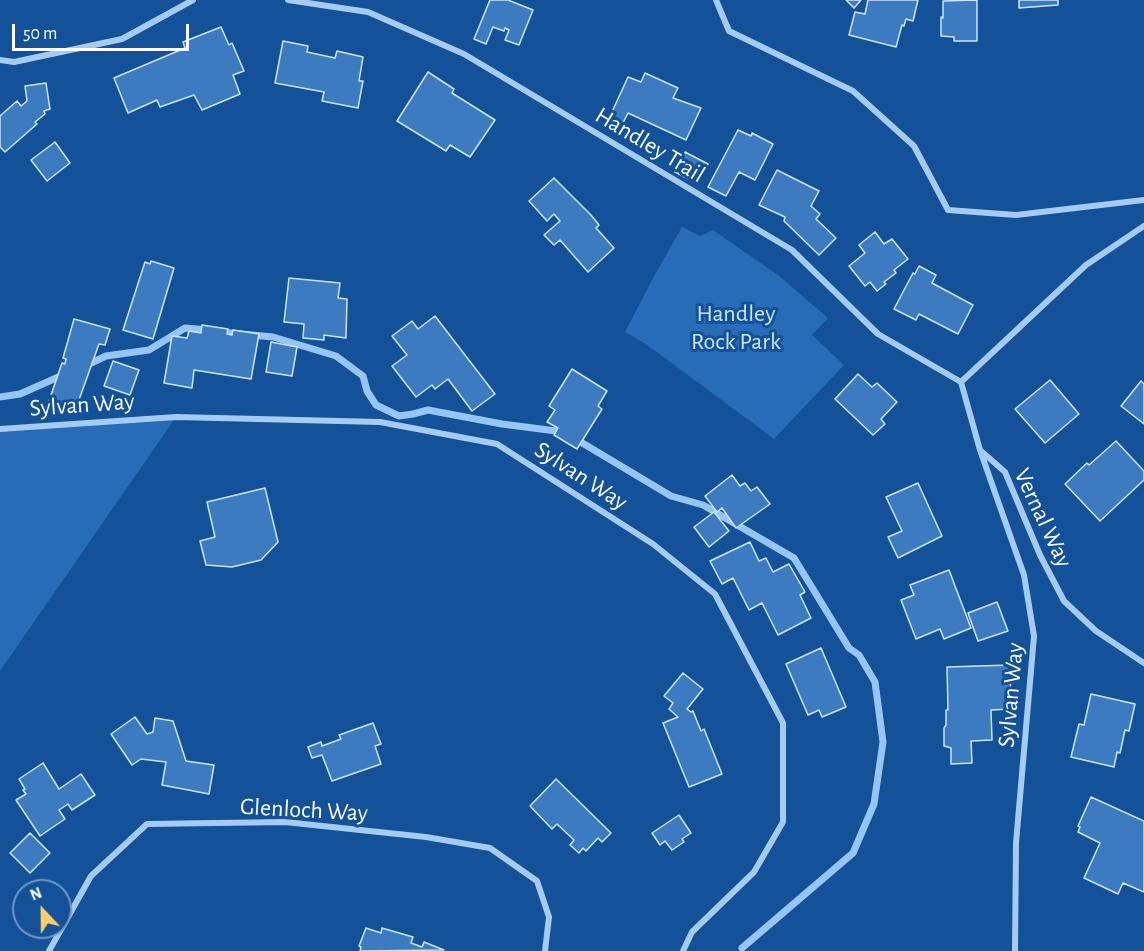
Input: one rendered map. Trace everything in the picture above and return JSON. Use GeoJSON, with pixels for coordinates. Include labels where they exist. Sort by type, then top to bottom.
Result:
{"type":"FeatureCollection","features":[{"type":"Feature","properties":{"kind":"street"},"geometry":{"type":"LineString","coordinates":[[0,60],[14,62],[122,39],[193,0]]}},
{"type":"Feature","properties":{"kind":"street","name":"Handley Trail"},"geometry":{"type":"LineString","coordinates":[[288,0],[368,12],[464,54],[792,250],[878,334],[961,382]]}},
{"type":"Feature","properties":{"kind":"street"},"geometry":{"type":"LineString","coordinates":[[716,0],[729,31],[853,91],[914,146],[948,210],[1016,215],[1144,200]]}},
{"type":"Feature","properties":{"kind":"street"},"geometry":{"type":"LineString","coordinates":[[980,450],[961,382],[1086,265],[1144,226]]}},
{"type":"Feature","properties":{"kind":"street","name":"Sylvan Way"},"geometry":{"type":"LineString","coordinates":[[0,429],[176,417],[380,422],[497,444],[653,544],[715,594],[783,723],[783,822],[754,872],[692,932],[683,951]]}},
{"type":"Feature","properties":{"kind":"street","name":"Vernal Way"},"geometry":{"type":"LineString","coordinates":[[980,450],[1005,472],[1040,555],[1064,601],[1096,631],[1144,663]]}},
{"type":"Feature","properties":{"kind":"street","name":"Sylvan Way"},"geometry":{"type":"LineString","coordinates":[[980,450],[1024,575],[1035,636],[1016,843],[1015,951]]}},
{"type":"Feature","properties":{"kind":"street","name":"Glenloch Way"},"geometry":{"type":"LineString","coordinates":[[49,951],[92,876],[147,824],[274,822],[426,837],[490,848],[537,881],[549,917],[545,951]]}},
{"type":"Feature","properties":{"kind":"green space","name":"Handley Rock Park"},"geometry":{"type":"Polygon","coordinates":[[[682,227],[700,236],[713,230],[778,275],[828,318],[812,335],[844,365],[774,439],[646,344],[625,332],[682,227]]]}},
{"type":"Feature","properties":{"kind":"green space"},"geometry":{"type":"Polygon","coordinates":[[[176,417],[0,671],[0,429],[176,417]]]}},
{"type":"Feature","properties":{"kind":"building"},"geometry":{"type":"Polygon","coordinates":[[[490,0],[508,0],[533,10],[519,45],[505,40],[509,30],[505,28],[504,31],[493,27],[486,44],[474,39],[490,0]]]}},
{"type":"Feature","properties":{"kind":"building"},"geometry":{"type":"Polygon","coordinates":[[[846,0],[861,0],[854,8],[846,0]]]}},
{"type":"Feature","properties":{"kind":"building"},"geometry":{"type":"Polygon","coordinates":[[[868,0],[918,0],[913,21],[906,19],[904,26],[902,25],[896,47],[849,35],[855,12],[865,14],[868,0]]]}},
{"type":"Feature","properties":{"kind":"building"},"geometry":{"type":"Polygon","coordinates":[[[977,0],[977,41],[954,41],[954,37],[941,36],[943,1],[977,0]]]}},
{"type":"Feature","properties":{"kind":"building"},"geometry":{"type":"Polygon","coordinates":[[[1019,0],[1058,0],[1058,5],[1019,8],[1019,0]]]}},
{"type":"Feature","properties":{"kind":"building"},"geometry":{"type":"Polygon","coordinates":[[[221,27],[229,45],[232,43],[244,71],[233,75],[240,94],[202,110],[194,95],[160,107],[157,100],[128,113],[114,78],[185,48],[183,42],[221,27]]]}},
{"type":"Feature","properties":{"kind":"building"},"geometry":{"type":"Polygon","coordinates":[[[283,41],[308,46],[307,52],[335,58],[337,51],[363,57],[359,81],[363,81],[358,108],[322,101],[324,92],[275,83],[283,41]]]}},
{"type":"Feature","properties":{"kind":"building"},"geometry":{"type":"Polygon","coordinates":[[[428,72],[454,89],[452,93],[495,120],[470,157],[450,145],[446,151],[397,121],[428,72]]]}},
{"type":"Feature","properties":{"kind":"building"},"geometry":{"type":"Polygon","coordinates":[[[645,73],[678,88],[673,98],[701,108],[686,140],[628,113],[619,131],[606,125],[628,77],[641,82],[645,73]]]}},
{"type":"Feature","properties":{"kind":"building"},"geometry":{"type":"Polygon","coordinates":[[[46,83],[50,109],[44,111],[45,114],[35,122],[37,124],[5,152],[0,147],[0,116],[17,101],[21,106],[27,101],[25,86],[46,83]]]}},
{"type":"Feature","properties":{"kind":"building"},"geometry":{"type":"Polygon","coordinates":[[[738,130],[751,136],[752,133],[773,144],[755,180],[739,172],[726,196],[708,187],[738,130]]]}},
{"type":"Feature","properties":{"kind":"building"},"geometry":{"type":"Polygon","coordinates":[[[55,142],[70,163],[47,181],[31,160],[55,142]]]}},
{"type":"Feature","properties":{"kind":"building"},"geometry":{"type":"Polygon","coordinates":[[[685,152],[708,164],[698,184],[675,172],[685,152]]]}},
{"type":"Feature","properties":{"kind":"building"},"geometry":{"type":"Polygon","coordinates":[[[777,170],[819,191],[811,206],[820,214],[816,219],[836,238],[819,255],[784,221],[785,217],[759,205],[777,170]]]}},
{"type":"Feature","properties":{"kind":"building"},"geometry":{"type":"Polygon","coordinates":[[[554,178],[591,215],[599,225],[596,228],[614,248],[588,272],[560,240],[554,245],[544,235],[560,221],[554,214],[547,221],[529,201],[554,178]]]}},
{"type":"Feature","properties":{"kind":"building"},"geometry":{"type":"Polygon","coordinates":[[[875,232],[884,244],[892,239],[908,259],[894,270],[896,273],[877,291],[870,282],[865,286],[849,266],[865,253],[859,245],[875,232]]]}},
{"type":"Feature","properties":{"kind":"building"},"geometry":{"type":"Polygon","coordinates":[[[151,261],[174,268],[153,339],[123,330],[145,262],[150,264],[151,261]]]}},
{"type":"Feature","properties":{"kind":"building"},"geometry":{"type":"Polygon","coordinates":[[[919,266],[936,275],[932,283],[973,305],[958,334],[919,314],[916,320],[894,309],[919,266]]]}},
{"type":"Feature","properties":{"kind":"building"},"geometry":{"type":"Polygon","coordinates":[[[289,278],[340,283],[338,298],[347,299],[346,338],[324,335],[324,340],[303,338],[304,324],[284,322],[289,278]]]}},
{"type":"Feature","properties":{"kind":"building"},"geometry":{"type":"Polygon","coordinates":[[[435,316],[495,394],[472,411],[448,379],[435,389],[432,385],[416,397],[392,366],[407,355],[392,336],[412,321],[418,329],[435,316]]]}},
{"type":"Feature","properties":{"kind":"building"},"geometry":{"type":"Polygon","coordinates":[[[74,319],[110,329],[105,345],[99,344],[75,411],[48,404],[62,363],[65,364],[66,359],[63,358],[74,319]]]}},
{"type":"Feature","properties":{"kind":"building"},"geometry":{"type":"Polygon","coordinates":[[[202,325],[228,329],[227,334],[232,335],[233,330],[259,334],[251,379],[194,370],[192,388],[164,383],[172,336],[187,338],[189,331],[201,333],[202,325]]]}},
{"type":"Feature","properties":{"kind":"building"},"geometry":{"type":"Polygon","coordinates":[[[271,342],[297,347],[292,376],[266,372],[271,342]]]}},
{"type":"Feature","properties":{"kind":"building"},"geometry":{"type":"Polygon","coordinates":[[[113,361],[139,370],[130,395],[104,386],[113,361]]]}},
{"type":"Feature","properties":{"kind":"building"},"geometry":{"type":"Polygon","coordinates":[[[572,369],[607,391],[598,406],[602,409],[577,449],[554,435],[558,428],[547,422],[555,410],[549,406],[572,369]]]}},
{"type":"Feature","properties":{"kind":"building"},"geometry":{"type":"Polygon","coordinates":[[[858,374],[872,387],[877,383],[897,402],[881,419],[885,424],[873,435],[835,399],[858,374]]]}},
{"type":"Feature","properties":{"kind":"building"},"geometry":{"type":"Polygon","coordinates":[[[1050,380],[1079,414],[1045,443],[1015,409],[1050,380]]]}},
{"type":"Feature","properties":{"kind":"building"},"geometry":{"type":"Polygon","coordinates":[[[1141,381],[1144,384],[1144,424],[1121,406],[1141,381]]]}},
{"type":"Feature","properties":{"kind":"building"},"geometry":{"type":"Polygon","coordinates":[[[1116,441],[1144,471],[1144,480],[1100,521],[1065,484],[1087,463],[1089,465],[1116,441]]]}},
{"type":"Feature","properties":{"kind":"building"},"geometry":{"type":"Polygon","coordinates":[[[732,475],[740,486],[745,483],[751,491],[757,487],[770,504],[736,528],[722,508],[717,512],[705,496],[732,475]]]}},
{"type":"Feature","properties":{"kind":"building"},"geometry":{"type":"Polygon","coordinates":[[[918,483],[942,536],[898,558],[888,537],[902,531],[886,497],[918,483]]]}},
{"type":"Feature","properties":{"kind":"building"},"geometry":{"type":"Polygon","coordinates":[[[265,488],[278,542],[261,560],[232,567],[206,565],[200,541],[215,537],[207,502],[265,488]]]}},
{"type":"Feature","properties":{"kind":"building"},"geometry":{"type":"Polygon","coordinates":[[[714,512],[729,531],[709,547],[694,527],[714,512]]]}},
{"type":"Feature","properties":{"kind":"building"},"geometry":{"type":"Polygon","coordinates":[[[750,542],[759,561],[766,558],[773,572],[789,564],[805,592],[800,595],[811,618],[778,635],[762,603],[749,610],[733,578],[722,584],[710,561],[750,542]]]}},
{"type":"Feature","properties":{"kind":"building"},"geometry":{"type":"Polygon","coordinates":[[[949,570],[971,628],[944,639],[940,629],[916,639],[901,600],[914,595],[910,585],[949,570]]]}},
{"type":"Feature","properties":{"kind":"building"},"geometry":{"type":"Polygon","coordinates":[[[997,602],[1008,631],[978,641],[968,613],[997,602]]]}},
{"type":"Feature","properties":{"kind":"building"},"geometry":{"type":"Polygon","coordinates":[[[821,648],[846,707],[822,717],[819,710],[808,715],[786,664],[821,648]]]}},
{"type":"Feature","properties":{"kind":"building"},"geometry":{"type":"Polygon","coordinates":[[[1010,665],[1011,709],[991,710],[992,740],[971,741],[972,763],[951,764],[951,748],[944,746],[946,710],[948,710],[947,667],[1010,665]]]}},
{"type":"Feature","properties":{"kind":"building"},"geometry":{"type":"Polygon","coordinates":[[[683,673],[703,689],[687,709],[693,711],[701,731],[704,729],[722,774],[689,787],[663,723],[678,717],[669,709],[673,703],[664,696],[683,673]]]}},
{"type":"Feature","properties":{"kind":"building"},"geometry":{"type":"Polygon","coordinates":[[[1091,694],[1135,704],[1129,731],[1125,730],[1114,767],[1071,757],[1079,724],[1084,725],[1091,694]]]}},
{"type":"Feature","properties":{"kind":"building"},"geometry":{"type":"Polygon","coordinates":[[[135,717],[147,734],[153,732],[155,718],[173,721],[186,761],[214,765],[209,794],[162,785],[166,762],[141,759],[132,765],[111,734],[135,717]]]}},
{"type":"Feature","properties":{"kind":"building"},"geometry":{"type":"Polygon","coordinates":[[[373,723],[381,744],[375,746],[381,764],[332,781],[322,755],[312,758],[308,747],[321,742],[322,746],[341,739],[339,735],[373,723]]]}},
{"type":"Feature","properties":{"kind":"building"},"geometry":{"type":"Polygon","coordinates":[[[43,763],[59,789],[81,774],[95,795],[72,810],[68,804],[59,810],[65,819],[40,836],[16,800],[26,794],[19,779],[43,763]]]}},
{"type":"Feature","properties":{"kind":"building"},"geometry":{"type":"Polygon","coordinates":[[[556,779],[611,833],[602,842],[598,838],[586,851],[583,848],[579,853],[570,845],[574,840],[557,824],[552,829],[530,806],[556,779]]]}},
{"type":"Feature","properties":{"kind":"building"},"geometry":{"type":"Polygon","coordinates":[[[1091,797],[1144,821],[1144,892],[1123,883],[1118,894],[1084,878],[1100,843],[1078,832],[1080,827],[1078,826],[1091,797]]]}},
{"type":"Feature","properties":{"kind":"building"},"geometry":{"type":"Polygon","coordinates":[[[679,815],[691,833],[682,839],[684,842],[672,850],[665,841],[660,845],[652,833],[679,815]]]}},
{"type":"Feature","properties":{"kind":"building"},"geometry":{"type":"Polygon","coordinates":[[[30,833],[50,853],[30,873],[10,853],[30,833]]]}},
{"type":"Feature","properties":{"kind":"building"},"geometry":{"type":"Polygon","coordinates":[[[366,928],[381,933],[382,928],[413,937],[411,943],[422,947],[424,942],[444,950],[360,951],[359,946],[366,928]]]}},
{"type":"Feature","properties":{"kind":"waterway"},"geometry":{"type":"LineString","coordinates":[[85,366],[106,356],[149,350],[185,328],[209,330]]}},
{"type":"Feature","properties":{"kind":"waterway"},"geometry":{"type":"LineString","coordinates":[[220,332],[273,337],[336,356],[363,376],[367,391],[376,405],[399,416],[428,410],[502,424],[564,432]]}},
{"type":"Feature","properties":{"kind":"waterway"},"geometry":{"type":"LineString","coordinates":[[0,397],[20,394],[63,375]]}},
{"type":"Feature","properties":{"kind":"waterway"},"geometry":{"type":"LineString","coordinates":[[574,438],[671,496],[703,505],[794,558],[849,648],[859,655],[875,682],[883,742],[874,804],[853,853],[742,948]]}}]}
